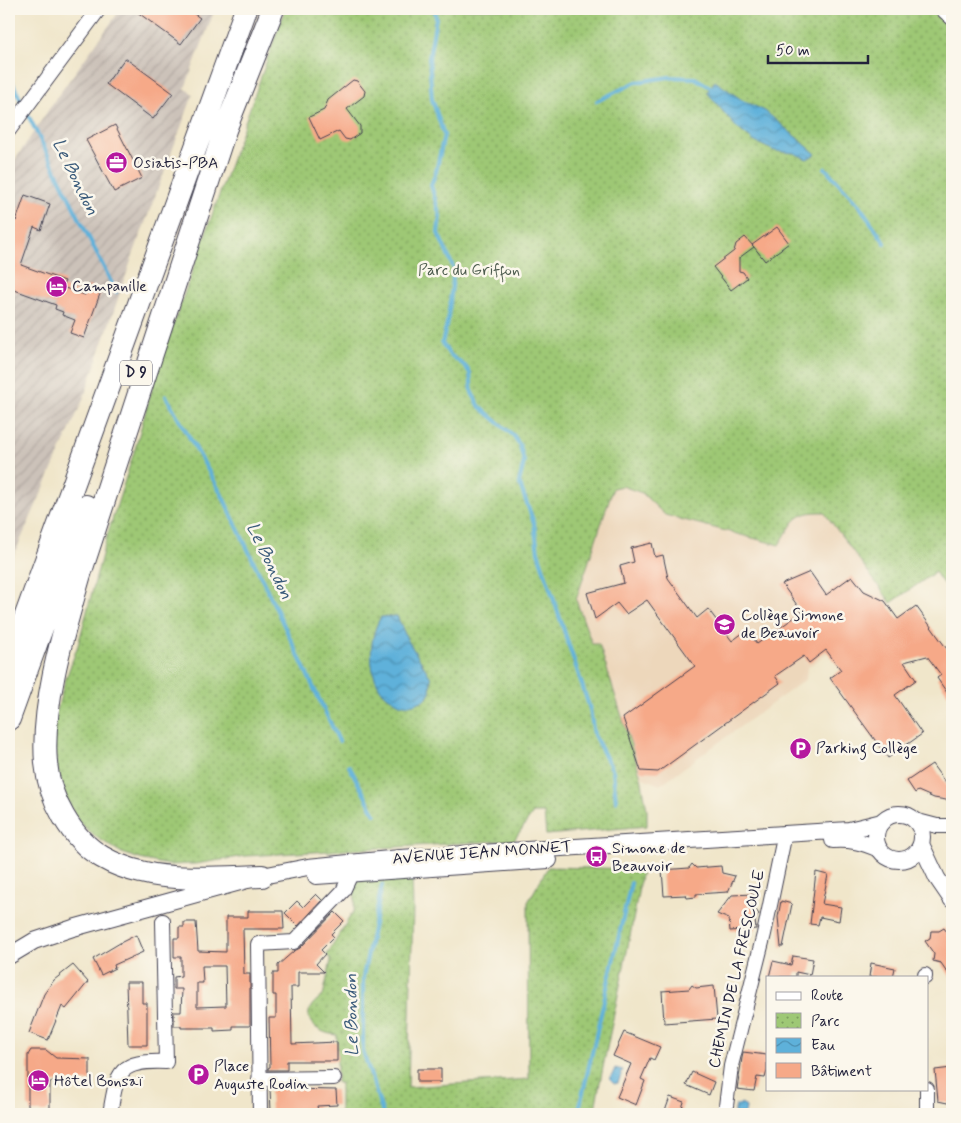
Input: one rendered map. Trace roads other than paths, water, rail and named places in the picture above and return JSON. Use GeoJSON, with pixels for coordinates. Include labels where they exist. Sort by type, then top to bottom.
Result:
{"type":"FeatureCollection","features":[{"type":"Feature","properties":{"kind":"highway","name":"D 9"},"geometry":{"type":"LineString","coordinates":[[9,662],[245,9]]}},
{"type":"Feature","properties":{"kind":"highway","name":"D 9"},"geometry":{"type":"LineString","coordinates":[[11,716],[226,127],[272,9]]}},
{"type":"Feature","properties":{"kind":"highway"},"geometry":{"type":"LineString","coordinates":[[226,127],[71,606],[50,699],[46,726],[46,763],[51,789],[60,809],[72,828],[92,850],[104,858],[142,873],[161,876],[262,876]]}},
{"type":"Feature","properties":{"kind":"highway"},"geometry":{"type":"LineString","coordinates":[[9,620],[137,308]]}},
{"type":"Feature","properties":{"kind":"street"},"geometry":{"type":"LineString","coordinates":[[12,126],[99,9]]}},
{"type":"Feature","properties":{"kind":"street"},"geometry":{"type":"LineString","coordinates":[[942,9],[952,18]]}},
{"type":"Feature","properties":{"kind":"street"},"geometry":{"type":"LineString","coordinates":[[937,878],[906,859],[891,859],[884,855],[879,849],[876,835],[882,822],[894,815],[901,814],[914,820],[919,826],[921,842],[937,878],[952,900]]}},
{"type":"Feature","properties":{"kind":"street"},"geometry":{"type":"LineString","coordinates":[[914,820],[937,826],[952,826]]}},
{"type":"Feature","properties":{"kind":"street","name":"AVENUE JEAN MONNET"},"geometry":{"type":"LineString","coordinates":[[11,956],[34,941],[73,928],[262,876],[308,867],[371,867],[785,838],[849,830],[882,822]]}},
{"type":"Feature","properties":{"kind":"street"},"geometry":{"type":"LineString","coordinates":[[906,859],[917,851],[921,842],[937,826]]}},
{"type":"Feature","properties":{"kind":"street","name":"AVENUE JEAN MONNET"},"geometry":{"type":"LineString","coordinates":[[785,838],[850,840],[863,842],[879,849]]}},
{"type":"Feature","properties":{"kind":"street","name":"CHEMIN DE LA FRESCOULE"},"geometry":{"type":"LineString","coordinates":[[725,1114],[731,1066],[764,934],[785,838]]}},
{"type":"Feature","properties":{"kind":"street","name":"AVENUE JEAN MONNET"},"geometry":{"type":"LineString","coordinates":[[262,876],[350,874],[371,867]]}},
{"type":"Feature","properties":{"kind":"street"},"geometry":{"type":"LineString","coordinates":[[260,1114],[258,944],[294,942],[343,891],[350,874]]}},
{"type":"Feature","properties":{"kind":"street"},"geometry":{"type":"LineString","coordinates":[[110,1114],[116,1081],[126,1068],[145,1061],[166,1062],[163,921]]}},
{"type":"Feature","properties":{"kind":"street"},"geometry":{"type":"LineString","coordinates":[[259,1079],[334,1078]]}},
{"type":"Feature","properties":{"kind":"street"},"geometry":{"type":"LineString","coordinates":[[927,1090],[927,1114]]}},
{"type":"Feature","properties":{"kind":"water"},"geometry":{"type":"Polygon","coordinates":[[[715,81],[742,100],[765,111],[816,154],[807,159],[794,153],[775,151],[755,142],[736,127],[707,92],[715,81]]]}},
{"type":"Feature","properties":{"kind":"water"},"geometry":{"type":"Polygon","coordinates":[[[397,616],[407,639],[431,678],[430,693],[426,699],[410,705],[400,704],[384,694],[374,674],[372,662],[373,637],[376,626],[381,617],[397,616]]]}},
{"type":"Feature","properties":{"kind":"water"},"geometry":{"type":"Polygon","coordinates":[[[615,1068],[623,1070],[618,1083],[614,1084],[610,1080],[615,1068]]]}},
{"type":"Feature","properties":{"kind":"water"},"geometry":{"type":"Polygon","coordinates":[[[742,1103],[746,1107],[745,1114],[734,1114],[736,1105],[742,1103]]]}},
{"type":"Feature","properties":{"kind":"waterway"},"geometry":{"type":"LineString","coordinates":[[435,9],[436,18],[429,58],[432,99],[444,135],[436,172],[431,185],[440,216],[438,233],[454,269],[448,319],[442,343],[449,354],[465,366],[470,373],[472,393],[480,407],[514,436],[520,446],[524,462],[519,482],[534,523],[538,552],[590,709],[594,735],[613,771],[616,801]]}},
{"type":"Feature","properties":{"kind":"waterway","name":"Le Bondon"},"geometry":{"type":"LineString","coordinates":[[9,75],[23,105]]}},
{"type":"Feature","properties":{"kind":"waterway"},"geometry":{"type":"LineString","coordinates":[[597,101],[636,82],[669,77],[695,78],[715,90]]}},
{"type":"Feature","properties":{"kind":"waterway","name":"Le Bondon"},"geometry":{"type":"LineString","coordinates":[[26,111],[116,292]]}},
{"type":"Feature","properties":{"kind":"waterway"},"geometry":{"type":"LineString","coordinates":[[825,168],[859,205],[885,243]]}},
{"type":"Feature","properties":{"kind":"waterway","name":"Le Bondon"},"geometry":{"type":"LineString","coordinates":[[166,396],[222,495],[339,741]]}},
{"type":"Feature","properties":{"kind":"waterway","name":"Le Bondon"},"geometry":{"type":"LineString","coordinates":[[349,766],[375,814]]}},
{"type":"Feature","properties":{"kind":"waterway"},"geometry":{"type":"LineString","coordinates":[[578,1114],[631,883]]}},
{"type":"Feature","properties":{"kind":"waterway","name":"Le Bondon"},"geometry":{"type":"LineString","coordinates":[[382,885],[363,977],[363,1051],[383,1114]]}},
{"type":"Feature","properties":{"kind":"place","name":"Osiatis-PBA"},"geometry":{"type":"Point","coordinates":[117,163]}},
{"type":"Feature","properties":{"kind":"place","name":"Campanille"},"geometry":{"type":"Point","coordinates":[56,286]}},
{"type":"Feature","properties":{"kind":"place","name":"Collège Simone de Beauvoir"},"geometry":{"type":"Point","coordinates":[725,624]}},
{"type":"Feature","properties":{"kind":"place","name":"Parking Collège"},"geometry":{"type":"Point","coordinates":[800,748]}},
{"type":"Feature","properties":{"kind":"place","name":"Simone de Beauvoir"},"geometry":{"type":"Point","coordinates":[596,857]}},
{"type":"Feature","properties":{"kind":"place","name":"Place Auguste Rodin"},"geometry":{"type":"Point","coordinates":[198,1075]}},
{"type":"Feature","properties":{"kind":"place","name":"Hôtel Bonsaï"},"geometry":{"type":"Point","coordinates":[38,1081]}},
{"type":"Feature","properties":{"kind":"park label","name":"Parc du Griffon"},"geometry":{"type":"Point","coordinates":[469,270]}}]}
